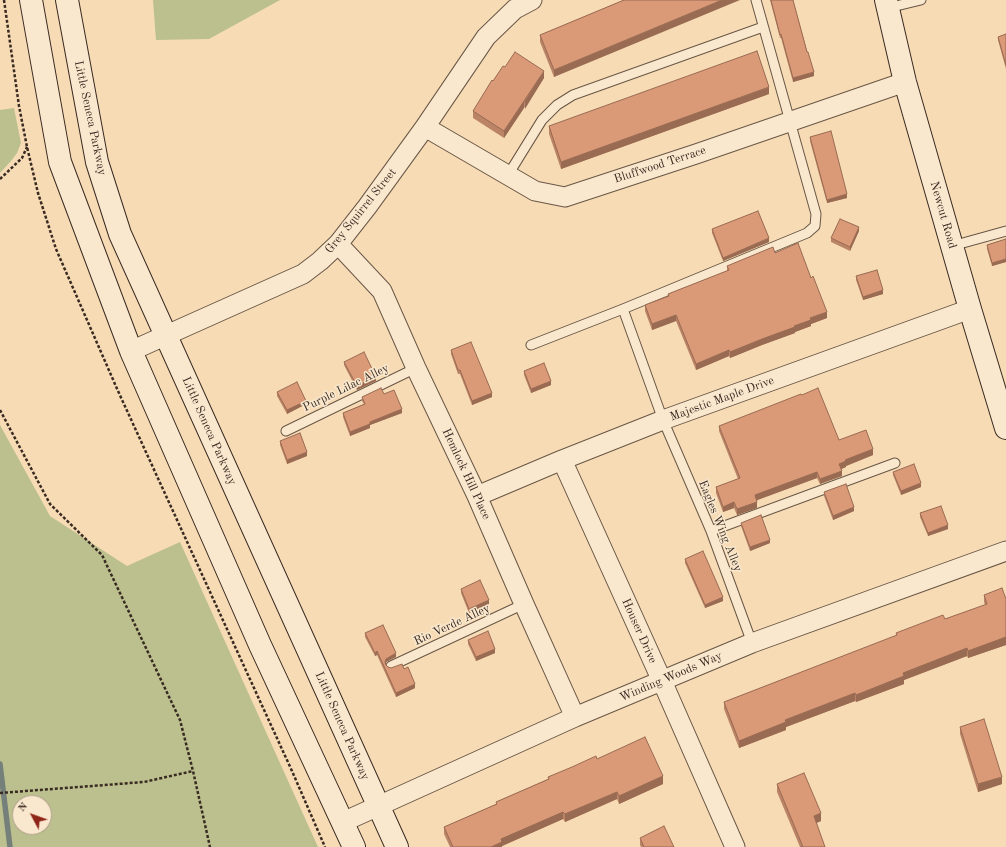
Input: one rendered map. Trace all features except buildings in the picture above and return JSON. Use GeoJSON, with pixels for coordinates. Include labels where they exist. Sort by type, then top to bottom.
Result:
{"type":"FeatureCollection","features":[{"type":"Feature","properties":{"kind":"main road"},"geometry":{"type":"LineString","coordinates":[[31,0],[60,162],[131,351],[257,638],[354,847]]}},
{"type":"Feature","properties":{"kind":"main road","name":"Little Seneca Parkway"},"geometry":{"type":"LineString","coordinates":[[67,0],[97,162],[120,234],[397,847]]}},
{"type":"Feature","properties":{"kind":"main road","name":"Newcut Road"},"geometry":{"type":"LineString","coordinates":[[887,4],[905,82],[970,309],[1006,428]]}},
{"type":"Feature","properties":{"kind":"street","name":"Grey Squirrel Street"},"geometry":{"type":"LineString","coordinates":[[131,351],[303,274],[320,260],[338,244],[367,207],[425,127],[486,37],[515,9],[532,0]]}},
{"type":"Feature","properties":{"kind":"street","name":"Bluffwood Terrace"},"geometry":{"type":"LineString","coordinates":[[425,127],[535,191],[565,197],[905,82]]}},
{"type":"Feature","properties":{"kind":"street","name":"Hemlock Hill Place"},"geometry":{"type":"LineString","coordinates":[[338,244],[382,291],[416,368],[477,496],[575,717]]}},
{"type":"Feature","properties":{"kind":"street","name":"Majestic Maple Drive"},"geometry":{"type":"LineString","coordinates":[[477,496],[663,420],[970,309]]}},
{"type":"Feature","properties":{"kind":"street","name":"Houser Drive"},"geometry":{"type":"LineString","coordinates":[[562,460],[735,847]]}},
{"type":"Feature","properties":{"kind":"street","name":"Winding Woods Way"},"geometry":{"type":"LineString","coordinates":[[343,822],[575,717],[752,643],[1006,551]]}},
{"type":"Feature","properties":{"kind":"lane"},"geometry":{"type":"LineString","coordinates":[[531,345],[623,309],[807,233],[815,226],[816,214],[756,0]]}},
{"type":"Feature","properties":{"kind":"lane"},"geometry":{"type":"LineString","coordinates":[[887,4],[921,0]]}},
{"type":"Feature","properties":{"kind":"lane"},"geometry":{"type":"LineString","coordinates":[[508,175],[542,120],[557,105],[573,95],[763,27]]}},
{"type":"Feature","properties":{"kind":"lane"},"geometry":{"type":"LineString","coordinates":[[952,246],[1006,231]]}},
{"type":"Feature","properties":{"kind":"lane","name":"Eagles Wing Alley"},"geometry":{"type":"LineString","coordinates":[[623,309],[663,420],[711,531],[752,643]]}},
{"type":"Feature","properties":{"kind":"lane","name":"Purple Lilac Alley"},"geometry":{"type":"LineString","coordinates":[[286,431],[416,368]]}},
{"type":"Feature","properties":{"kind":"lane"},"geometry":{"type":"LineString","coordinates":[[711,531],[895,463]]}},
{"type":"Feature","properties":{"kind":"lane","name":"Rio Verde Alley"},"geometry":{"type":"LineString","coordinates":[[391,666],[524,604]]}},
{"type":"Feature","properties":{"kind":"path"},"geometry":{"type":"LineString","coordinates":[[0,179],[22,158],[27,147]]}},
{"type":"Feature","properties":{"kind":"path"},"geometry":{"type":"LineString","coordinates":[[0,410],[50,504],[102,555],[180,720],[210,847]]}},
{"type":"Feature","properties":{"kind":"path"},"geometry":{"type":"LineString","coordinates":[[0,793],[144,782],[193,771]]}},
{"type":"Feature","properties":{"kind":"green space"},"geometry":{"type":"Polygon","coordinates":[[[153,0],[280,0],[209,39],[156,40],[153,0]]]}},
{"type":"Feature","properties":{"kind":"green space"},"geometry":{"type":"Polygon","coordinates":[[[14,108],[21,143],[17,153],[0,173],[0,110],[14,108]]]}},
{"type":"Feature","properties":{"kind":"green space"},"geometry":{"type":"Polygon","coordinates":[[[0,425],[50,516],[127,566],[180,542],[318,847],[0,847],[0,425]]]}},
{"type":"Feature","properties":{"kind":"waterway"},"geometry":{"type":"LineString","coordinates":[[0,764],[10,847]]}}]}
